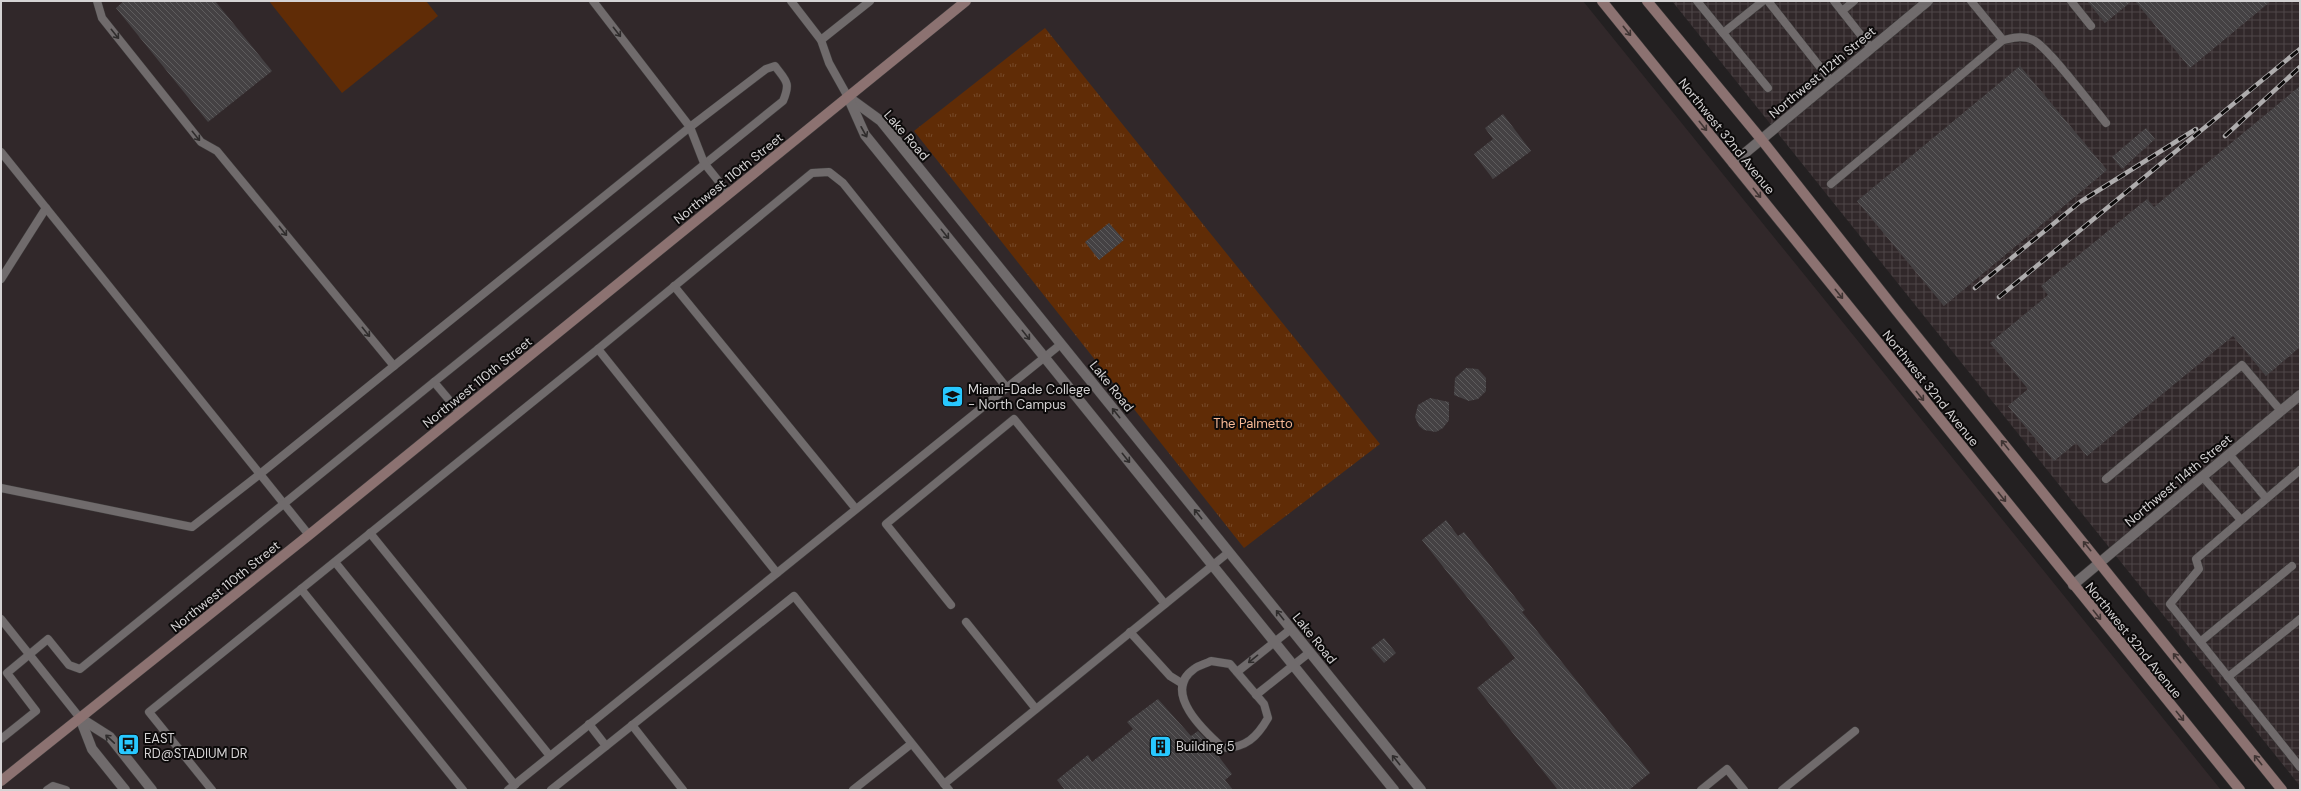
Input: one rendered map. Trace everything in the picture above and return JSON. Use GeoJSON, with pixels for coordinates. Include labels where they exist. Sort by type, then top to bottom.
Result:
{"type":"FeatureCollection","features":[{"type":"Feature","properties":{"kind":"main road","name":"Northwest 110th Street"},"geometry":{"type":"LineString","coordinates":[[1,781],[460,413],[728,193],[966,1]]}},
{"type":"Feature","properties":{"kind":"main road","name":"Northwest 32nd Avenue"},"geometry":{"type":"LineString","coordinates":[[1602,1],[2240,790]]}},
{"type":"Feature","properties":{"kind":"main road","name":"Northwest 32nd Avenue"},"geometry":{"type":"LineString","coordinates":[[1647,1],[1761,139],[1894,309],[2100,562],[2282,790]]}},
{"type":"Feature","properties":{"kind":"street","name":"Northwest 112th Street"},"geometry":{"type":"LineString","coordinates":[[1733,163],[1928,1]]}},
{"type":"Feature","properties":{"kind":"street","name":"Lake Road"},"geometry":{"type":"LineString","coordinates":[[848,97],[881,121],[1421,790]]}},
{"type":"Feature","properties":{"kind":"street"},"geometry":{"type":"LineString","coordinates":[[848,97],[865,135],[1394,790]]}},
{"type":"Feature","properties":{"kind":"street","name":"Northwest 114th Street"},"geometry":{"type":"LineString","coordinates":[[2073,585],[2300,395]]}},
{"type":"Feature","properties":{"kind":"street"},"geometry":{"type":"LineString","coordinates":[[80,718],[92,749],[125,790]]}},
{"type":"Feature","properties":{"kind":"street"},"geometry":{"type":"LineString","coordinates":[[80,718],[110,737],[152,790]]}},
{"type":"Feature","properties":{"kind":"lane"},"geometry":{"type":"LineString","coordinates":[[96,1],[102,18],[201,142],[217,151],[394,366]]}},
{"type":"Feature","properties":{"kind":"lane"},"geometry":{"type":"LineString","coordinates":[[593,1],[690,127],[704,162],[728,193]]}},
{"type":"Feature","properties":{"kind":"lane"},"geometry":{"type":"LineString","coordinates":[[791,1],[821,40],[829,63],[848,97]]}},
{"type":"Feature","properties":{"kind":"lane"},"geometry":{"type":"LineString","coordinates":[[821,40],[870,1]]}},
{"type":"Feature","properties":{"kind":"lane"},"geometry":{"type":"LineString","coordinates":[[1697,1],[1768,88]]}},
{"type":"Feature","properties":{"kind":"lane"},"geometry":{"type":"LineString","coordinates":[[1723,33],[1763,1]]}},
{"type":"Feature","properties":{"kind":"lane"},"geometry":{"type":"LineString","coordinates":[[1768,1],[1831,82]]}},
{"type":"Feature","properties":{"kind":"lane"},"geometry":{"type":"LineString","coordinates":[[1834,1],[1872,48]]}},
{"type":"Feature","properties":{"kind":"lane"},"geometry":{"type":"LineString","coordinates":[[1842,11],[1854,1]]}},
{"type":"Feature","properties":{"kind":"lane"},"geometry":{"type":"LineString","coordinates":[[1970,1],[2003,40]]}},
{"type":"Feature","properties":{"kind":"lane"},"geometry":{"type":"LineString","coordinates":[[2071,1],[2091,26]]}},
{"type":"Feature","properties":{"kind":"lane"},"geometry":{"type":"LineString","coordinates":[[1831,184],[2003,40],[2021,37],[2034,40],[2047,52],[2106,123]]}},
{"type":"Feature","properties":{"kind":"lane"},"geometry":{"type":"LineString","coordinates":[[1,488],[192,527],[260,474],[690,127],[766,68],[775,66],[788,82],[788,90],[783,101],[704,162],[80,669],[69,665],[48,639],[29,654],[7,673],[36,711],[1,739]]}},
{"type":"Feature","properties":{"kind":"lane"},"geometry":{"type":"LineString","coordinates":[[1,152],[309,535]]}},
{"type":"Feature","properties":{"kind":"lane"},"geometry":{"type":"LineString","coordinates":[[212,790],[149,712],[598,349],[812,173],[829,172],[844,183],[1007,388]]}},
{"type":"Feature","properties":{"kind":"lane"},"geometry":{"type":"LineString","coordinates":[[1,279],[46,208]]}},
{"type":"Feature","properties":{"kind":"lane"},"geometry":{"type":"LineString","coordinates":[[674,286],[856,509]]}},
{"type":"Feature","properties":{"kind":"lane"},"geometry":{"type":"LineString","coordinates":[[335,562],[511,787],[1061,344]]}},
{"type":"Feature","properties":{"kind":"lane"},"geometry":{"type":"LineString","coordinates":[[598,349],[777,573]]}},
{"type":"Feature","properties":{"kind":"lane"},"geometry":{"type":"LineString","coordinates":[[2106,479],[2242,365],[2281,411]]}},
{"type":"Feature","properties":{"kind":"lane"},"geometry":{"type":"LineString","coordinates":[[434,382],[460,413]]}},
{"type":"Feature","properties":{"kind":"lane"},"geometry":{"type":"LineString","coordinates":[[951,605],[886,524],[1014,419],[1164,604]]}},
{"type":"Feature","properties":{"kind":"lane"},"geometry":{"type":"LineString","coordinates":[[2229,454],[2266,498]]}},
{"type":"Feature","properties":{"kind":"lane"},"geometry":{"type":"LineString","coordinates":[[2300,470],[2196,559],[2199,569],[2170,604],[2300,767]]}},
{"type":"Feature","properties":{"kind":"lane"},"geometry":{"type":"LineString","coordinates":[[2202,476],[2240,520]]}},
{"type":"Feature","properties":{"kind":"lane"},"geometry":{"type":"LineString","coordinates":[[370,533],[550,756]]}},
{"type":"Feature","properties":{"kind":"lane"},"geometry":{"type":"LineString","coordinates":[[551,790],[794,596],[911,744],[947,787],[1036,709],[1229,552]]}},
{"type":"Feature","properties":{"kind":"lane"},"geometry":{"type":"LineString","coordinates":[[2200,642],[2292,566]]}},
{"type":"Feature","properties":{"kind":"lane"},"geometry":{"type":"LineString","coordinates":[[301,589],[463,790]]}},
{"type":"Feature","properties":{"kind":"lane"},"geometry":{"type":"LineString","coordinates":[[1,619],[80,718]]}},
{"type":"Feature","properties":{"kind":"lane"},"geometry":{"type":"LineString","coordinates":[[2228,677],[2300,619]]}},
{"type":"Feature","properties":{"kind":"lane"},"geometry":{"type":"LineString","coordinates":[[966,622],[1036,709]]}},
{"type":"Feature","properties":{"kind":"lane"},"geometry":{"type":"LineString","coordinates":[[1237,672],[1291,629]]}},
{"type":"Feature","properties":{"kind":"lane"},"geometry":{"type":"LineString","coordinates":[[1130,632],[1170,676],[1182,684]]}},
{"type":"Feature","properties":{"kind":"lane"},"geometry":{"type":"LineString","coordinates":[[1256,695],[1310,652]]}},
{"type":"Feature","properties":{"kind":"lane"},"geometry":{"type":"LineString","coordinates":[[1211,661],[1230,664],[1264,704],[1268,718],[1262,729],[1250,741],[1236,748],[1224,748],[1208,734],[1184,705],[1182,684],[1186,676],[1194,668],[1211,661]]}},
{"type":"Feature","properties":{"kind":"lane"},"geometry":{"type":"LineString","coordinates":[[589,724],[606,746]]}},
{"type":"Feature","properties":{"kind":"lane"},"geometry":{"type":"LineString","coordinates":[[632,725],[683,790]]}},
{"type":"Feature","properties":{"kind":"lane"},"geometry":{"type":"LineString","coordinates":[[1782,790],[1855,731]]}},
{"type":"Feature","properties":{"kind":"lane"},"geometry":{"type":"LineString","coordinates":[[853,790],[911,744]]}},
{"type":"Feature","properties":{"kind":"lane"},"geometry":{"type":"LineString","coordinates":[[1701,790],[1727,769],[1744,790]]}},
{"type":"Feature","properties":{"kind":"lane"},"geometry":{"type":"LineString","coordinates":[[47,790],[53,786],[66,790]]}},
{"type":"Feature","properties":{"kind":"shaded area","name":"Miami-Dade College - North Campus"},"geometry":{"type":"Polygon","coordinates":[[[1,1],[1583,1],[2221,790],[1,790],[1,1]]]}},
{"type":"Feature","properties":{"kind":"shaded area"},"geometry":{"type":"Polygon","coordinates":[[[1672,1],[2300,1],[2300,786],[1672,1]]]}},
{"type":"Feature","properties":{"kind":"green space"},"geometry":{"type":"Polygon","coordinates":[[[269,1],[426,1],[438,16],[342,93],[269,1]]]}},
{"type":"Feature","properties":{"kind":"green space","name":"The Palmetto"},"geometry":{"type":"Polygon","coordinates":[[[1045,28],[1380,444],[1244,548],[914,131],[1045,28]]]}},
{"type":"Feature","properties":{"kind":"building"},"geometry":{"type":"Polygon","coordinates":[[[124,1],[215,1],[272,71],[208,122],[116,8],[124,1]]]}},
{"type":"Feature","properties":{"kind":"building"},"geometry":{"type":"Polygon","coordinates":[[[2087,1],[2132,1],[2105,23],[2087,1]]]}},
{"type":"Feature","properties":{"kind":"building"},"geometry":{"type":"Polygon","coordinates":[[[2135,1],[2271,1],[2190,68],[2135,1]]]}},
{"type":"Feature","properties":{"kind":"building"},"geometry":{"type":"Polygon","coordinates":[[[2020,66],[2107,170],[1944,306],[1857,201],[2020,66]]]}},
{"type":"Feature","properties":{"kind":"building"},"geometry":{"type":"Polygon","coordinates":[[[2300,86],[2300,347],[2266,376],[2233,336],[2087,456],[2076,443],[2054,461],[2008,406],[2028,389],[1990,343],[2048,295],[2041,286],[2147,199],[2154,207],[2300,86]]]}},
{"type":"Feature","properties":{"kind":"building"},"geometry":{"type":"Polygon","coordinates":[[[1503,114],[1531,151],[1493,179],[1474,154],[1493,139],[1485,128],[1503,114]]]}},
{"type":"Feature","properties":{"kind":"building"},"geometry":{"type":"Polygon","coordinates":[[[2146,128],[2155,139],[2122,169],[2112,157],[2146,128]]]}},
{"type":"Feature","properties":{"kind":"building"},"geometry":{"type":"Polygon","coordinates":[[[1109,223],[1124,240],[1099,260],[1085,242],[1109,223]]]}},
{"type":"Feature","properties":{"kind":"building"},"geometry":{"type":"Polygon","coordinates":[[[1466,368],[1478,369],[1486,378],[1486,391],[1478,399],[1469,401],[1454,395],[1455,378],[1466,368]]]}},
{"type":"Feature","properties":{"kind":"building"},"geometry":{"type":"Polygon","coordinates":[[[1430,398],[1449,402],[1449,420],[1443,428],[1436,432],[1424,430],[1419,426],[1415,417],[1418,405],[1430,398]]]}},
{"type":"Feature","properties":{"kind":"building"},"geometry":{"type":"Polygon","coordinates":[[[1446,520],[1458,536],[1464,532],[1525,610],[1522,612],[1650,773],[1629,790],[1558,790],[1477,688],[1515,658],[1422,540],[1446,520]]]}},
{"type":"Feature","properties":{"kind":"building"},"geometry":{"type":"Polygon","coordinates":[[[1384,638],[1396,653],[1384,663],[1371,648],[1384,638]]]}},
{"type":"Feature","properties":{"kind":"building","name":"Building 5"},"geometry":{"type":"Polygon","coordinates":[[[1158,699],[1191,736],[1198,731],[1203,736],[1232,774],[1225,780],[1233,790],[1065,790],[1057,780],[1088,755],[1092,762],[1133,729],[1127,722],[1158,699]]]}},
{"type":"Feature","properties":{"kind":"railway"},"geometry":{"type":"LineString","coordinates":[[1999,297],[2300,49]]}},
{"type":"Feature","properties":{"kind":"railway"},"geometry":{"type":"LineString","coordinates":[[2225,136],[2300,67]]}},
{"type":"Feature","properties":{"kind":"railway"},"geometry":{"type":"LineString","coordinates":[[1975,288],[2080,202],[2196,129]]}},
{"type":"Feature","properties":{"kind":"place","name":"Miami-Dade College - North Campus"},"geometry":{"type":"Point","coordinates":[952,396]}},
{"type":"Feature","properties":{"kind":"place","name":"EAST RD@STADIUM DR"},"geometry":{"type":"Point","coordinates":[128,745]}},
{"type":"Feature","properties":{"kind":"place","name":"Building 5"},"geometry":{"type":"Point","coordinates":[1161,746]}}]}
